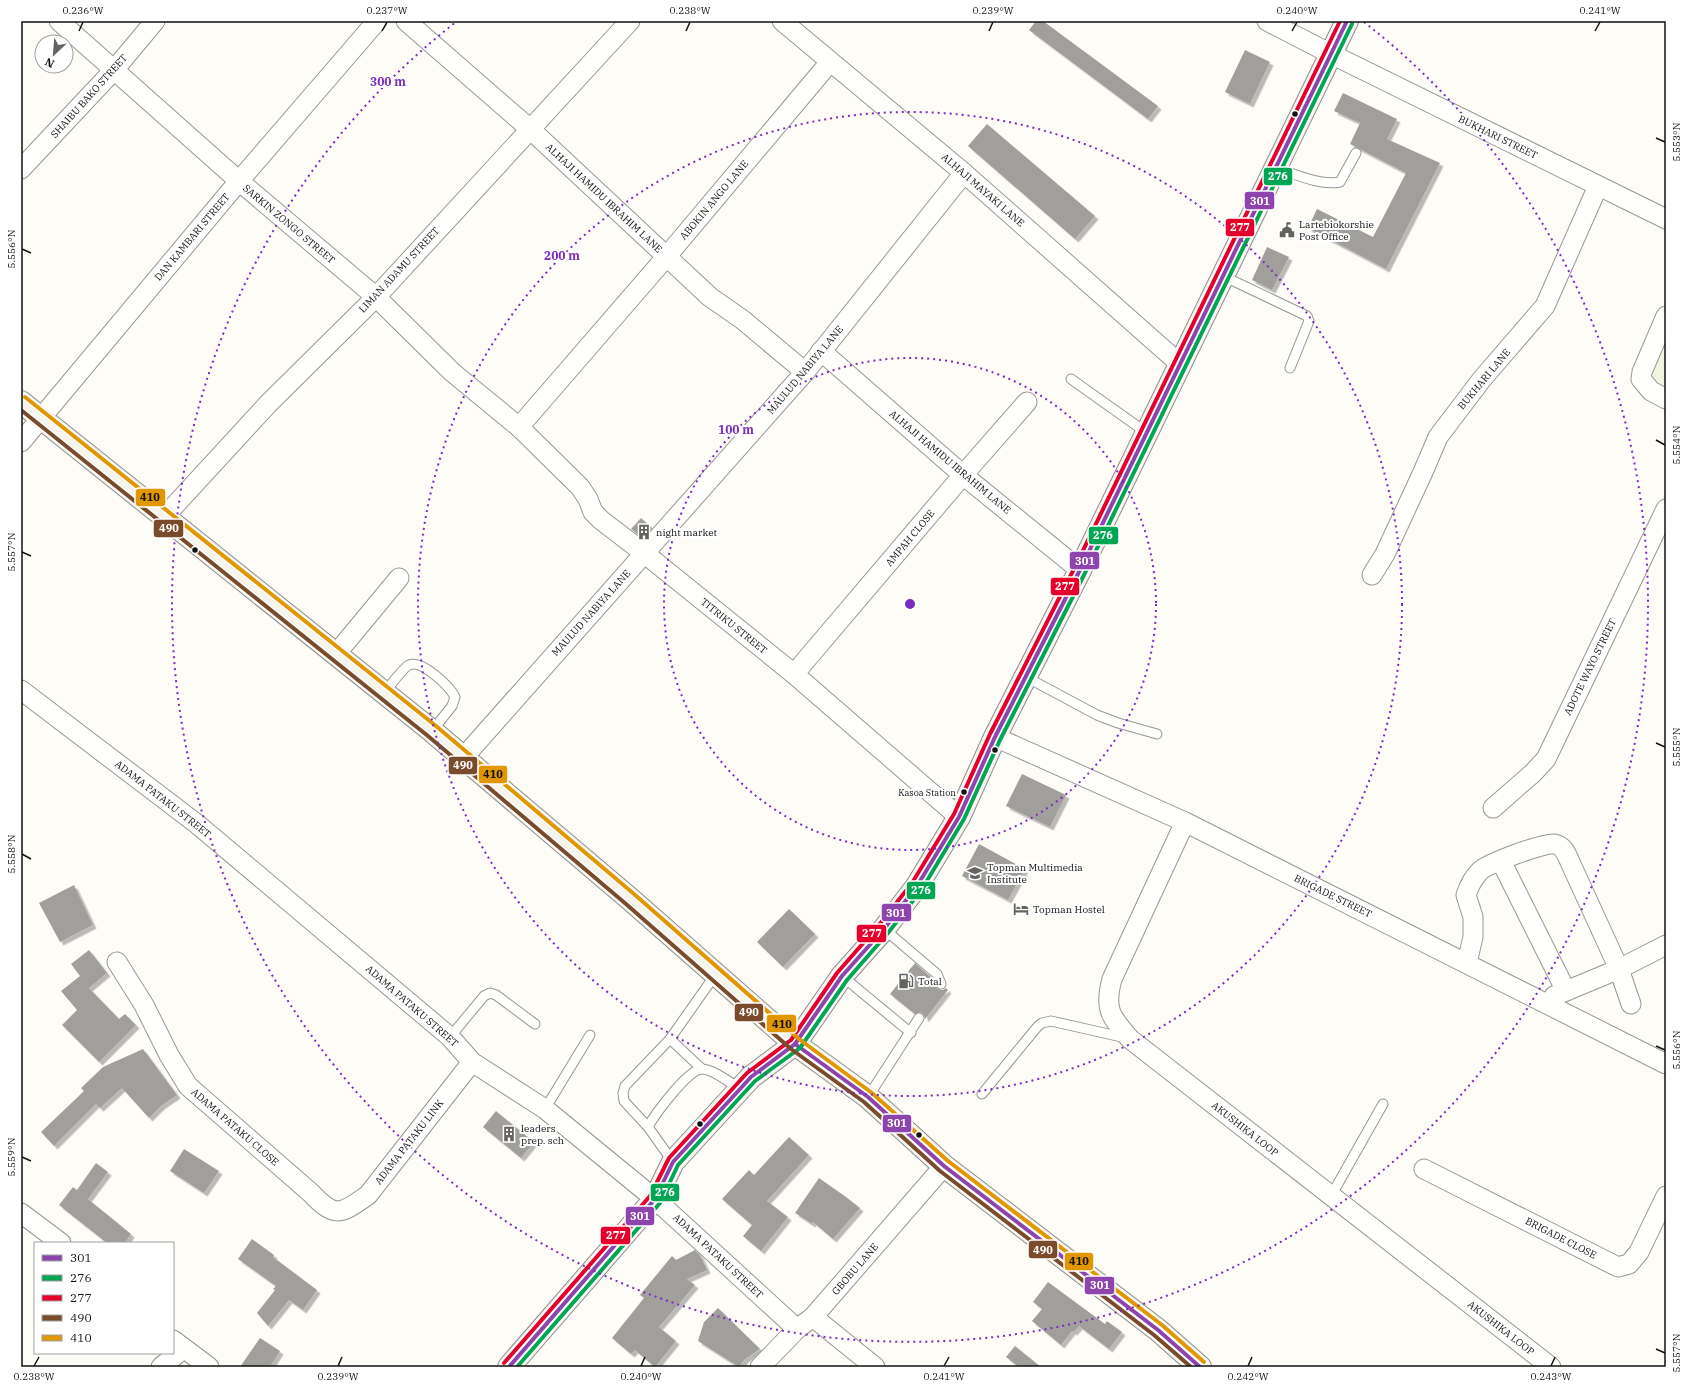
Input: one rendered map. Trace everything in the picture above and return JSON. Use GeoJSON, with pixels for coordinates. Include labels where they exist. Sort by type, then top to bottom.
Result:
{"type":"FeatureCollection","features":[{"type":"Feature","properties":{"kind":"main road"},"geometry":{"type":"LineString","coordinates":[[509,1367],[655,1199],[672,1162],[751,1076],[795,1044],[842,976],[884,929],[917,886],[959,817],[995,738],[1080,570],[1347,21]]}},
{"type":"Feature","properties":{"kind":"main road"},"geometry":{"type":"LineString","coordinates":[[21,402],[432,731],[630,899],[795,1044],[868,1097],[944,1166],[1158,1330],[1200,1367]]}},
{"type":"Feature","properties":{"kind":"street","name":"SARKIN ZONGO STREET"},"geometry":{"type":"LineString","coordinates":[[59,21],[238,181],[376,297],[452,372],[519,427]]}},
{"type":"Feature","properties":{"kind":"street","name":"SHAIBU BAKO STREET"},"geometry":{"type":"LineString","coordinates":[[21,169],[114,70],[155,21]]}},
{"type":"Feature","properties":{"kind":"street","name":"DAN KAMBARI STREET"},"geometry":{"type":"LineString","coordinates":[[21,442],[238,181],[377,21]]}},
{"type":"Feature","properties":{"kind":"street","name":"ALHAJI HAMIDU IBRAHIM LANE"},"geometry":{"type":"LineString","coordinates":[[406,21],[530,129],[668,256],[710,297],[743,320],[805,372]]}},
{"type":"Feature","properties":{"kind":"street","name":"LIMAN ADAMU STREET"},"geometry":{"type":"LineString","coordinates":[[164,517],[268,404],[376,297],[630,21]]}},
{"type":"Feature","properties":{"kind":"street","name":"ALHAJI MAYAKI LANE"},"geometry":{"type":"LineString","coordinates":[[782,21],[964,172],[1180,364]]}},
{"type":"Feature","properties":{"kind":"street","name":"BUKHARI STREET"},"geometry":{"type":"LineString","coordinates":[[1267,21],[1666,219]]}},
{"type":"Feature","properties":{"kind":"street","name":"ABOKIN ANGO LANE"},"geometry":{"type":"LineString","coordinates":[[519,427],[668,256],[830,62]]}},
{"type":"Feature","properties":{"kind":"street","name":"MAULUD NABIYA LANE"},"geometry":{"type":"LineString","coordinates":[[463,758],[805,372],[964,172]]}},
{"type":"Feature","properties":{"kind":"street","name":"BUKHARI LANE"},"geometry":{"type":"LineString","coordinates":[[1372,575],[1385,554],[1438,436],[1482,378],[1545,306],[1598,186]]}},
{"type":"Feature","properties":{"kind":"street"},"geometry":{"type":"LineString","coordinates":[[1666,316],[1642,372],[1641,379],[1651,392],[1666,399]]}},
{"type":"Feature","properties":{"kind":"street","name":"ALHAJI HAMIDU IBRAHIM LANE"},"geometry":{"type":"LineString","coordinates":[[821,351],[963,475],[1080,570]]}},
{"type":"Feature","properties":{"kind":"street","name":"AMPAH CLOSE"},"geometry":{"type":"LineString","coordinates":[[794,674],[1027,402]]}},
{"type":"Feature","properties":{"kind":"street","name":"TITRIKU STREET"},"geometry":{"type":"LineString","coordinates":[[519,427],[580,487],[588,499],[593,512],[597,516],[794,674],[959,817]]}},
{"type":"Feature","properties":{"kind":"street","name":"ADOTE WAYO STREET"},"geometry":{"type":"LineString","coordinates":[[1493,808],[1533,773],[1546,759],[1666,510]]}},
{"type":"Feature","properties":{"kind":"street"},"geometry":{"type":"LineString","coordinates":[[336,654],[399,578]]}},
{"type":"Feature","properties":{"kind":"street","name":"ADAMA PATAKU STREET"},"geometry":{"type":"LineString","coordinates":[[21,690],[197,824],[450,1037],[472,1062],[545,1109],[655,1199],[797,1329]]}},
{"type":"Feature","properties":{"kind":"street","name":"BRIGADE STREET"},"geometry":{"type":"LineString","coordinates":[[995,738],[1185,822],[1467,962],[1666,1064]]}},
{"type":"Feature","properties":{"kind":"street","name":"AKUSHIKA LOOP"},"geometry":{"type":"LineString","coordinates":[[1185,822],[1112,979],[1107,996],[1109,1011],[1116,1023],[1130,1039],[1551,1367]]}},
{"type":"Feature","properties":{"kind":"street"},"geometry":{"type":"LineString","coordinates":[[1467,962],[1473,937],[1473,917],[1466,895],[1471,882],[1481,870],[1538,846],[1555,844],[1563,848],[1619,969],[1631,1004]]}},
{"type":"Feature","properties":{"kind":"street"},"geometry":{"type":"LineString","coordinates":[[1501,861],[1566,991]]}},
{"type":"Feature","properties":{"kind":"street"},"geometry":{"type":"LineString","coordinates":[[1542,1001],[1619,969],[1666,945]]}},
{"type":"Feature","properties":{"kind":"street","name":"ADAMA PATAKU CLOSE"},"geometry":{"type":"LineString","coordinates":[[117,962],[144,1005],[169,1055],[188,1086],[323,1206],[338,1212]]}},
{"type":"Feature","properties":{"kind":"street","name":"ADAMA PATAKU LINK"},"geometry":{"type":"LineString","coordinates":[[338,1212],[347,1210],[368,1195],[472,1062]]}},
{"type":"Feature","properties":{"kind":"street","name":"GBOBU LANE"},"geometry":{"type":"LineString","coordinates":[[760,1367],[797,1329],[814,1317],[944,1166]]}},
{"type":"Feature","properties":{"kind":"street","name":"BRIGADE CLOSE"},"geometry":{"type":"LineString","coordinates":[[1424,1169],[1618,1267],[1629,1264],[1639,1252],[1666,1196]]}},
{"type":"Feature","properties":{"kind":"street"},"geometry":{"type":"LineString","coordinates":[[21,1213],[60,1242]]}},
{"type":"Feature","properties":{"kind":"street"},"geometry":{"type":"LineString","coordinates":[[814,1317],[875,1367]]}},
{"type":"Feature","properties":{"kind":"street"},"geometry":{"type":"LineString","coordinates":[[178,1344],[209,1367]]}},
{"type":"Feature","properties":{"kind":"street"},"geometry":{"type":"LineString","coordinates":[[161,1367],[171,1354]]}},
{"type":"Feature","properties":{"kind":"lane"},"geometry":{"type":"LineString","coordinates":[[1276,168],[1324,183],[1340,182],[1356,153]]}},
{"type":"Feature","properties":{"kind":"lane"},"geometry":{"type":"LineString","coordinates":[[1223,276],[1307,316],[1309,321],[1290,368]]}},
{"type":"Feature","properties":{"kind":"lane"},"geometry":{"type":"LineString","coordinates":[[1071,379],[1147,433]]}},
{"type":"Feature","properties":{"kind":"lane"},"geometry":{"type":"LineString","coordinates":[[384,693],[408,665],[416,664],[424,667],[452,691],[455,697],[452,706],[432,731]]}},
{"type":"Feature","properties":{"kind":"lane"},"geometry":{"type":"LineString","coordinates":[[1026,677],[1097,715],[1118,723],[1157,734]]}},
{"type":"Feature","properties":{"kind":"lane"},"geometry":{"type":"LineString","coordinates":[[884,929],[937,974],[941,984]]}},
{"type":"Feature","properties":{"kind":"lane"},"geometry":{"type":"LineString","coordinates":[[672,1162],[648,1127],[624,1101],[622,1093],[625,1086],[670,1039],[715,975]]}},
{"type":"Feature","properties":{"kind":"lane"},"geometry":{"type":"LineString","coordinates":[[842,976],[910,1033]]}},
{"type":"Feature","properties":{"kind":"lane"},"geometry":{"type":"LineString","coordinates":[[450,1037],[484,996],[490,993],[496,995],[535,1024]]}},
{"type":"Feature","properties":{"kind":"lane"},"geometry":{"type":"LineString","coordinates":[[868,1097],[920,1018]]}},
{"type":"Feature","properties":{"kind":"lane"},"geometry":{"type":"LineString","coordinates":[[982,1094],[1042,1023],[1051,1021],[1130,1039]]}},
{"type":"Feature","properties":{"kind":"lane"},"geometry":{"type":"LineString","coordinates":[[545,1109],[590,1035]]}},
{"type":"Feature","properties":{"kind":"lane"},"geometry":{"type":"LineString","coordinates":[[670,1039],[702,1069],[713,1072],[740,1089]]}},
{"type":"Feature","properties":{"kind":"lane"},"geometry":{"type":"LineString","coordinates":[[648,1127],[659,1109],[692,1072],[702,1069]]}},
{"type":"Feature","properties":{"kind":"lane"},"geometry":{"type":"LineString","coordinates":[[1331,1196],[1383,1104]]}},
{"type":"Feature","properties":{"kind":"green space"},"geometry":{"type":"Polygon","coordinates":[[[1666,346],[1666,389],[1649,380],[1666,346]]]}},
{"type":"Feature","properties":{"kind":"building"},"geometry":{"type":"Polygon","coordinates":[[[1036,21],[1043,21],[1158,106],[1148,119],[1029,30],[1036,21]]]}},
{"type":"Feature","properties":{"kind":"building"},"geometry":{"type":"Polygon","coordinates":[[[1245,50],[1270,62],[1250,104],[1225,92],[1245,50]]]}},
{"type":"Feature","properties":{"kind":"building"},"geometry":{"type":"Polygon","coordinates":[[[1343,93],[1397,119],[1387,139],[1440,163],[1386,269],[1308,228],[1317,209],[1373,237],[1406,173],[1350,144],[1360,123],[1334,111],[1343,93]]]}},
{"type":"Feature","properties":{"kind":"building"},"geometry":{"type":"Polygon","coordinates":[[[987,124],[1095,216],[1075,239],[968,146],[987,124]]]}},
{"type":"Feature","properties":{"kind":"building"},"geometry":{"type":"Polygon","coordinates":[[[1267,247],[1289,257],[1272,290],[1252,280],[1267,247]]]}},
{"type":"Feature","properties":{"kind":"building"},"geometry":{"type":"Polygon","coordinates":[[[641,518],[652,528],[643,538],[631,529],[641,518]]]}},
{"type":"Feature","properties":{"kind":"building"},"geometry":{"type":"Polygon","coordinates":[[[1022,774],[1066,795],[1050,827],[1006,806],[1022,774]]]}},
{"type":"Feature","properties":{"kind":"building"},"geometry":{"type":"Polygon","coordinates":[[[979,844],[1025,869],[1008,900],[962,876],[979,844]]]}},
{"type":"Feature","properties":{"kind":"building"},"geometry":{"type":"Polygon","coordinates":[[[74,885],[93,925],[60,942],[39,903],[74,885]]]}},
{"type":"Feature","properties":{"kind":"building"},"geometry":{"type":"Polygon","coordinates":[[[789,909],[815,934],[783,967],[757,942],[789,909]]]}},
{"type":"Feature","properties":{"kind":"building"},"geometry":{"type":"Polygon","coordinates":[[[89,950],[107,973],[89,988],[119,1019],[125,1014],[136,1025],[99,1062],[62,1025],[77,1010],[61,991],[80,976],[71,964],[89,950]]]}},
{"type":"Feature","properties":{"kind":"building"},"geometry":{"type":"Polygon","coordinates":[[[915,963],[932,978],[938,989],[943,990],[946,988],[948,990],[925,1019],[923,1013],[919,1012],[915,1014],[890,994],[915,963]]]}},
{"type":"Feature","properties":{"kind":"building"},"geometry":{"type":"Polygon","coordinates":[[[143,1049],[177,1095],[161,1106],[149,1118],[122,1088],[100,1108],[96,1104],[54,1146],[41,1132],[84,1091],[81,1088],[103,1067],[143,1049]]]}},
{"type":"Feature","properties":{"kind":"building","name":"leaders prep. sch"},"geometry":{"type":"Polygon","coordinates":[[[496,1111],[534,1142],[521,1158],[483,1127],[496,1111]]]}},
{"type":"Feature","properties":{"kind":"building"},"geometry":{"type":"Polygon","coordinates":[[[789,1137],[809,1155],[767,1201],[788,1217],[761,1251],[743,1236],[752,1225],[722,1199],[749,1170],[754,1175],[789,1137]]]}},
{"type":"Feature","properties":{"kind":"building"},"geometry":{"type":"Polygon","coordinates":[[[184,1149],[219,1171],[204,1193],[170,1171],[184,1149]]]}},
{"type":"Feature","properties":{"kind":"building"},"geometry":{"type":"Polygon","coordinates":[[[96,1163],[108,1172],[88,1199],[131,1234],[126,1242],[106,1242],[59,1205],[73,1187],[77,1190],[96,1163]]]}},
{"type":"Feature","properties":{"kind":"building"},"geometry":{"type":"Polygon","coordinates":[[[819,1178],[860,1208],[833,1239],[813,1222],[812,1224],[795,1213],[819,1178]]]}},
{"type":"Feature","properties":{"kind":"building"},"geometry":{"type":"Polygon","coordinates":[[[252,1239],[317,1290],[303,1310],[289,1300],[268,1326],[257,1313],[275,1290],[273,1289],[276,1286],[238,1259],[252,1239]]]}},
{"type":"Feature","properties":{"kind":"building"},"geometry":{"type":"Polygon","coordinates":[[[695,1250],[700,1255],[707,1270],[687,1279],[695,1285],[659,1327],[676,1341],[655,1367],[635,1350],[631,1354],[612,1338],[644,1298],[640,1295],[672,1256],[676,1260],[695,1250]]]}},
{"type":"Feature","properties":{"kind":"building"},"geometry":{"type":"Polygon","coordinates":[[[1048,1282],[1105,1324],[1107,1321],[1122,1332],[1109,1349],[1079,1326],[1074,1332],[1072,1331],[1061,1345],[1032,1321],[1042,1309],[1033,1302],[1048,1282]]]}},
{"type":"Feature","properties":{"kind":"building"},"geometry":{"type":"Polygon","coordinates":[[[718,1308],[760,1349],[745,1359],[739,1367],[698,1341],[704,1322],[718,1308]]]}},
{"type":"Feature","properties":{"kind":"building"},"geometry":{"type":"Polygon","coordinates":[[[260,1338],[280,1351],[270,1367],[240,1367],[260,1338]]]}},
{"type":"Feature","properties":{"kind":"building"},"geometry":{"type":"Polygon","coordinates":[[[1015,1346],[1041,1367],[1019,1367],[1006,1357],[1015,1346]]]}},
{"type":"Feature","properties":{"kind":"transit line","name":"277"},"geometry":{"type":"LineString","coordinates":[[504,1363],[650,1196],[669,1158],[747,1073],[791,1040],[837,973],[879,925],[912,883],[954,814],[990,734],[1075,567],[1340,21]]}},
{"type":"Feature","properties":{"kind":"transit line","name":"301"},"geometry":{"type":"LineString","coordinates":[[509,1367],[655,1199],[673,1162],[751,1077],[795,1044],[842,976],[884,929],[917,886],[959,817],[995,737],[1080,570],[1347,21]]}},
{"type":"Feature","properties":{"kind":"transit line","name":"276"},"geometry":{"type":"LineString","coordinates":[[517,1367],[660,1203],[678,1165],[755,1081],[800,1048],[847,980],[888,933],[922,889],[964,819],[1000,740],[1085,573],[1352,24]]}},
{"type":"Feature","properties":{"kind":"transit line","name":"410"},"geometry":{"type":"LineString","coordinates":[[25,397],[436,726],[634,894],[799,1039],[872,1093],[948,1161],[1162,1325],[1204,1362]]}},
{"type":"Feature","properties":{"kind":"transit line","name":"490"},"geometry":{"type":"LineString","coordinates":[[21,410],[428,736],[626,904],[791,1049],[864,1102],[940,1171],[1154,1335],[1191,1367]]}},
{"type":"Feature","properties":{"kind":"transit line","name":"301"},"geometry":{"type":"LineString","coordinates":[[795,1044],[868,1097],[944,1166],[1158,1330],[1200,1367]]}},
{"type":"Feature","properties":{"kind":"place","name":"Lartebiokorshie Post Office"},"geometry":{"type":"Point","coordinates":[1287,230]}},
{"type":"Feature","properties":{"kind":"place","name":"night market"},"geometry":{"type":"Point","coordinates":[644,532]}},
{"type":"Feature","properties":{"kind":"place","name":"Kasoa Station"},"geometry":{"type":"Point","coordinates":[964,792]}},
{"type":"Feature","properties":{"kind":"place","name":"Topman Multimedia Institute"},"geometry":{"type":"Point","coordinates":[975,873]}},
{"type":"Feature","properties":{"kind":"place","name":"Topman Hostel"},"geometry":{"type":"Point","coordinates":[1021,909]}},
{"type":"Feature","properties":{"kind":"place","name":"Total"},"geometry":{"type":"Point","coordinates":[906,981]}},
{"type":"Feature","properties":{"kind":"place","name":"leaders prep. sch"},"geometry":{"type":"Point","coordinates":[509,1134]}}]}
